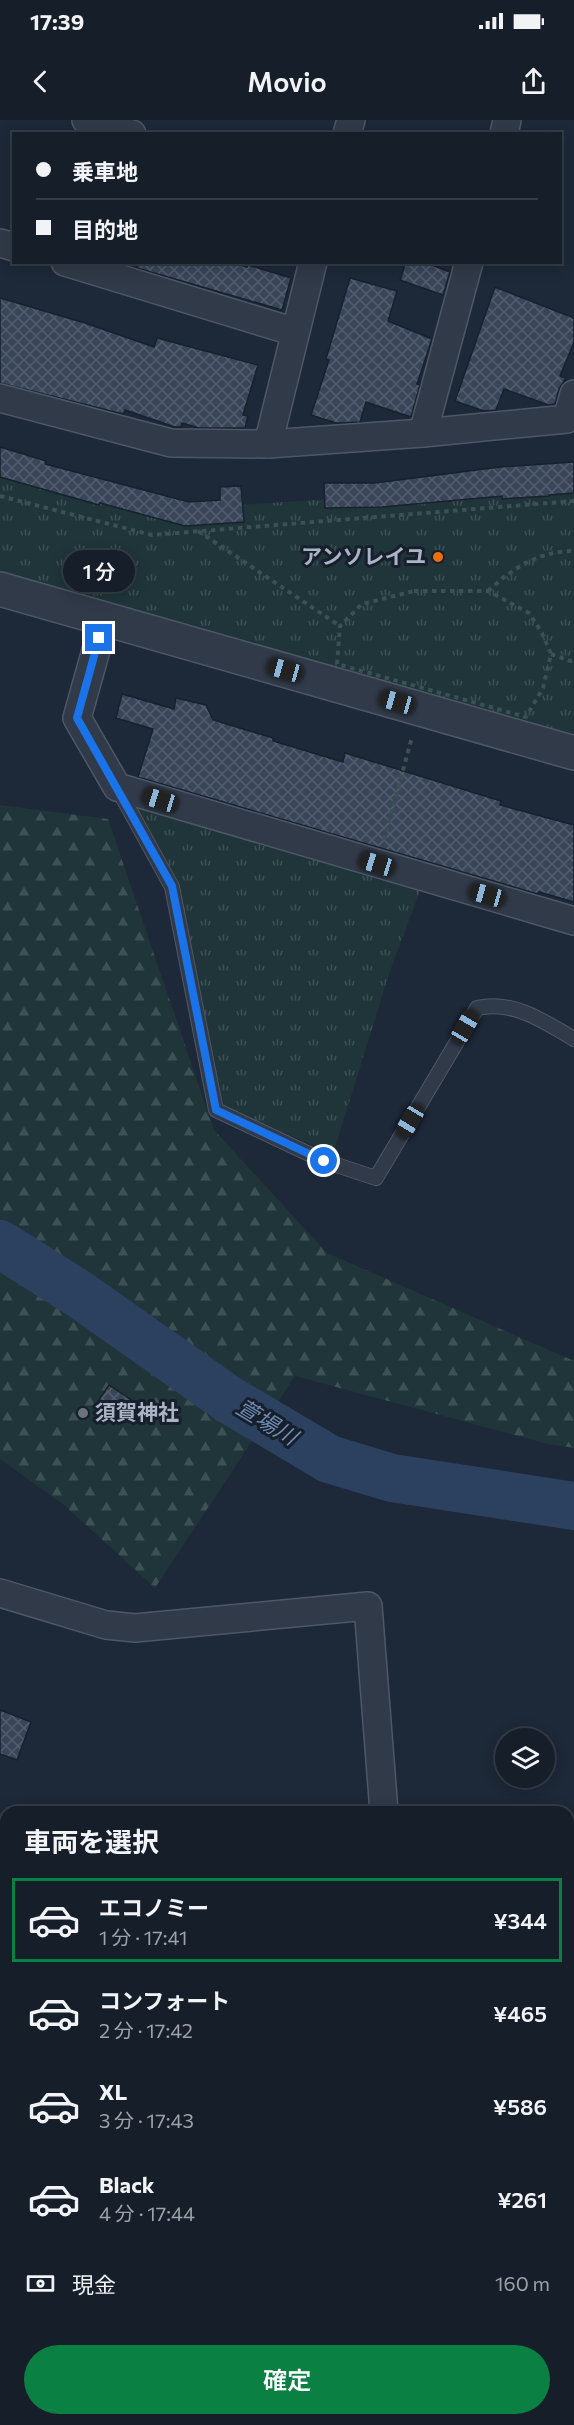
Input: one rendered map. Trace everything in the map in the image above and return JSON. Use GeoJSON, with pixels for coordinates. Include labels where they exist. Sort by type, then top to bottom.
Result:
{"type":"FeatureCollection","features":[{"type":"Feature","properties":{"kind":"street"},"geometry":{"type":"LineString","coordinates":[[86,120],[125,132]]}},
{"type":"Feature","properties":{"kind":"street"},"geometry":{"type":"LineString","coordinates":[[72,264],[295,332]]}},
{"type":"Feature","properties":{"kind":"street"},"geometry":{"type":"LineString","coordinates":[[268,444],[312,264]]}},
{"type":"Feature","properties":{"kind":"street"},"geometry":{"type":"LineString","coordinates":[[423,433],[468,264]]}},
{"type":"Feature","properties":{"kind":"street"},"geometry":{"type":"LineString","coordinates":[[0,398],[171,443],[268,444],[423,433],[567,419],[574,394]]}},
{"type":"Feature","properties":{"kind":"street"},"geometry":{"type":"LineString","coordinates":[[0,589],[574,753]]}},
{"type":"Feature","properties":{"kind":"street"},"geometry":{"type":"LineString","coordinates":[[105,618],[77,718],[117,787],[574,921]]}},
{"type":"Feature","properties":{"kind":"street"},"geometry":{"type":"LineString","coordinates":[[0,1593],[106,1625],[135,1628],[368,1606],[384,1806]]}},
{"type":"Feature","properties":{"kind":"lane"},"geometry":{"type":"LineString","coordinates":[[117,787],[172,886],[216,1110],[324,1161],[376,1178],[477,1008],[491,1005],[526,1011],[574,1039]]}},
{"type":"Feature","properties":{"kind":"path"},"geometry":{"type":"LineString","coordinates":[[0,496],[152,535],[574,501]]}},
{"type":"Feature","properties":{"kind":"path"},"geometry":{"type":"LineString","coordinates":[[198,531],[340,626]]}},
{"type":"Feature","properties":{"kind":"path"},"geometry":{"type":"LineString","coordinates":[[488,591],[512,569],[556,551],[574,551]]}},
{"type":"Feature","properties":{"kind":"path"},"geometry":{"type":"LineString","coordinates":[[414,591],[488,591],[529,613],[542,633],[551,654],[543,688],[526,717],[338,664],[340,626],[362,604],[414,591]]}},
{"type":"Feature","properties":{"kind":"path"},"geometry":{"type":"LineString","coordinates":[[551,654],[570,661],[574,660]]}},
{"type":"Feature","properties":{"kind":"path"},"geometry":{"type":"LineString","coordinates":[[377,864],[420,708]]}},
{"type":"Feature","properties":{"kind":"green space"},"geometry":{"type":"Polygon","coordinates":[[[0,469],[195,508],[574,483],[574,743],[0,578],[0,469]]]}},
{"type":"Feature","properties":{"kind":"green space"},"geometry":{"type":"Polygon","coordinates":[[[131,802],[421,888],[390,971],[333,1154],[224,1106],[179,887],[131,802]]]}},
{"type":"Feature","properties":{"kind":"green space"},"geometry":{"type":"Polygon","coordinates":[[[0,805],[108,819],[214,1130],[327,1253],[574,1361],[574,1448],[548,1444],[295,1376],[155,1588],[64,1505],[0,1459],[0,805]]]}},
{"type":"Feature","properties":{"kind":"building"},"geometry":{"type":"Polygon","coordinates":[[[138,264],[237,264],[247,267],[248,265],[291,278],[282,310],[137,268],[138,264]]]}},
{"type":"Feature","properties":{"kind":"building"},"geometry":{"type":"Polygon","coordinates":[[[405,264],[429,264],[450,272],[443,295],[400,280],[405,264]]]}},
{"type":"Feature","properties":{"kind":"building"},"geometry":{"type":"Polygon","coordinates":[[[350,278],[397,291],[388,321],[432,339],[417,384],[420,385],[411,417],[366,402],[360,422],[336,423],[311,415],[329,360],[326,359],[350,278]]]}},
{"type":"Feature","properties":{"kind":"building"},"geometry":{"type":"Polygon","coordinates":[[[495,287],[574,318],[574,342],[560,376],[566,378],[559,389],[555,404],[549,405],[504,389],[496,410],[484,411],[455,401],[495,287]]]}},
{"type":"Feature","properties":{"kind":"building"},"geometry":{"type":"Polygon","coordinates":[[[0,298],[85,323],[154,347],[157,338],[258,365],[243,415],[248,416],[245,428],[199,428],[182,423],[181,427],[175,427],[125,410],[123,414],[0,383],[0,298]]]}},
{"type":"Feature","properties":{"kind":"building"},"geometry":{"type":"Polygon","coordinates":[[[0,447],[46,461],[45,464],[189,502],[220,500],[220,487],[241,486],[244,522],[185,526],[0,477],[0,447]]]}},
{"type":"Feature","properties":{"kind":"building"},"geometry":{"type":"Polygon","coordinates":[[[574,462],[574,493],[502,499],[502,496],[382,507],[325,508],[324,483],[375,483],[500,467],[574,462]]]}},
{"type":"Feature","properties":{"kind":"building"},"geometry":{"type":"Polygon","coordinates":[[[122,694],[174,709],[176,698],[206,705],[213,720],[273,738],[273,741],[343,762],[345,753],[501,801],[500,805],[574,825],[574,902],[539,892],[538,894],[138,777],[153,729],[116,718],[122,694]]]}},
{"type":"Feature","properties":{"kind":"building"},"geometry":{"type":"Polygon","coordinates":[[[109,1385],[131,1400],[119,1417],[97,1403],[109,1385]]]}},
{"type":"Feature","properties":{"kind":"building"},"geometry":{"type":"Polygon","coordinates":[[[0,1710],[31,1722],[17,1760],[0,1754],[0,1710]]]}},
{"type":"Feature","properties":{"kind":"waterway","name":"萱場川"},"geometry":{"type":"LineString","coordinates":[[0,1244],[79,1294],[228,1399],[329,1459],[392,1478],[574,1506]]}},
{"type":"Feature","properties":{"kind":"place","name":"アンソレイユ"},"geometry":{"type":"Point","coordinates":[438,557]}},
{"type":"Feature","properties":{"kind":"place","name":"須賀神社"},"geometry":{"type":"Point","coordinates":[83,1413]}},
{"type":"Feature","properties":{"kind":"route"},"geometry":{"type":"LineString","coordinates":[[99,638],[77,718],[172,886],[216,1110],[324,1161]]}}]}
